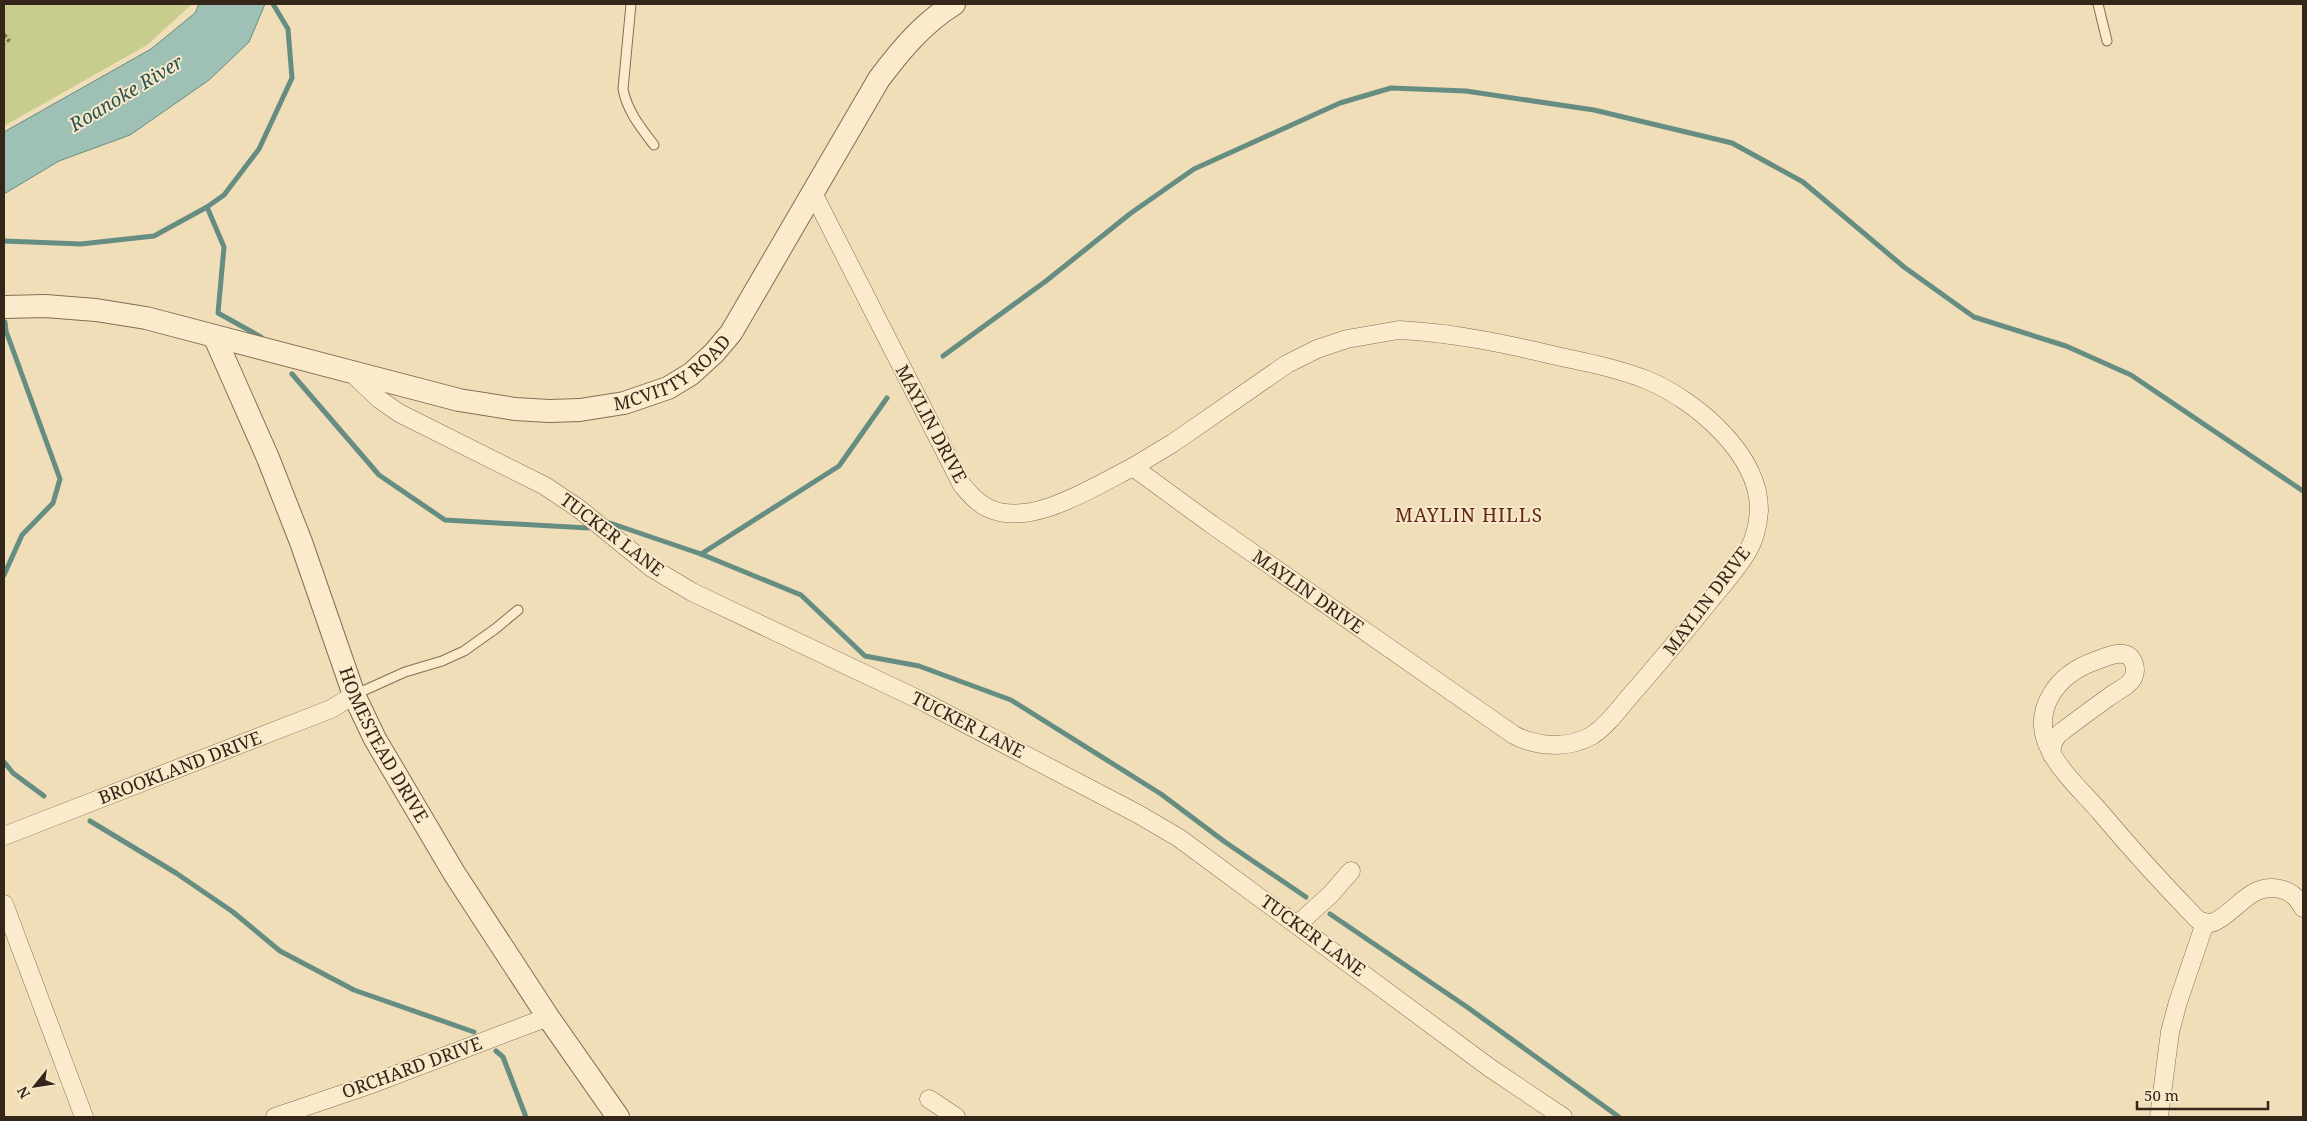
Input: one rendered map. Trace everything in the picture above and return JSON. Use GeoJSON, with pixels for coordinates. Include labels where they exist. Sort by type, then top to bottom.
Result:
{"type":"FeatureCollection","features":[{"type":"Feature","properties":{"kind":"street","name":"MCVITTY ROAD"},"geometry":{"type":"LineString","coordinates":[[4,307],[45,306],[96,310],[146,318],[215,338],[459,400],[515,409],[580,410],[644,398],[668,388],[691,374],[714,353],[731,333],[879,80],[898,53],[922,29],[954,4]]}},
{"type":"Feature","properties":{"kind":"street","name":"MAYLIN DRIVE"},"geometry":{"type":"LineString","coordinates":[[813,193],[962,485],[975,500],[988,508],[1004,514],[1020,515],[1036,512],[1084,492],[1133,467],[1173,443],[1287,364],[1316,349],[1347,339],[1399,330],[1435,332],[1496,342],[1615,369],[1648,380],[1675,395],[1706,419],[1726,438],[1746,462],[1757,491],[1758,510],[1756,530],[1741,562],[1653,670],[1604,726],[1590,736],[1573,743],[1555,746],[1537,744],[1514,735],[1211,524],[1133,467]]}},
{"type":"Feature","properties":{"kind":"street","name":"HOMESTEAD DRIVE"},"geometry":{"type":"LineString","coordinates":[[215,338],[268,458],[301,542],[354,695],[375,738],[454,873],[548,1017],[618,1117]]}},
{"type":"Feature","properties":{"kind":"street","name":"TUCKER LANE"},"geometry":{"type":"LineString","coordinates":[[351,372],[379,398],[399,413],[554,492],[578,508],[652,568],[692,592],[926,703],[1138,814],[1179,838],[1298,924],[1490,1068],[1563,1117]]}},
{"type":"Feature","properties":{"kind":"street"},"geometry":{"type":"LineString","coordinates":[[2052,755],[2051,747],[2054,739],[2060,733],[2130,682],[2135,674],[2135,668],[2128,655],[2113,654],[2085,665],[2069,674],[2054,690],[2046,703],[2043,718],[2043,731],[2052,755],[2129,848],[2198,920],[2205,923],[2217,921],[2252,893],[2273,887],[2285,890],[2294,896],[2303,908]]}},
{"type":"Feature","properties":{"kind":"street","name":"BROOKLAND DRIVE"},"geometry":{"type":"LineString","coordinates":[[4,836],[331,709],[354,695]]}},
{"type":"Feature","properties":{"kind":"street"},"geometry":{"type":"LineString","coordinates":[[1298,924],[1351,871]]}},
{"type":"Feature","properties":{"kind":"street"},"geometry":{"type":"LineString","coordinates":[[4,904],[84,1117]]}},
{"type":"Feature","properties":{"kind":"street"},"geometry":{"type":"LineString","coordinates":[[2159,1117],[2172,1024],[2205,923]]}},
{"type":"Feature","properties":{"kind":"street","name":"ORCHARD DRIVE"},"geometry":{"type":"LineString","coordinates":[[275,1117],[369,1085],[548,1017]]}},
{"type":"Feature","properties":{"kind":"street"},"geometry":{"type":"LineString","coordinates":[[930,1098],[956,1117]]}},
{"type":"Feature","properties":{"kind":"lane"},"geometry":{"type":"LineString","coordinates":[[630,4],[623,89],[625,102],[654,145]]}},
{"type":"Feature","properties":{"kind":"lane"},"geometry":{"type":"LineString","coordinates":[[2098,4],[2107,42]]}},
{"type":"Feature","properties":{"kind":"lane"},"geometry":{"type":"LineString","coordinates":[[354,695],[405,672],[442,661],[464,651],[496,629],[518,610]]}},
{"type":"Feature","properties":{"kind":"path"},"geometry":{"type":"LineString","coordinates":[[4,34],[9,40],[4,44]]}},
{"type":"Feature","properties":{"kind":"green space"},"geometry":{"type":"Polygon","coordinates":[[[4,4],[192,4],[147,45],[4,126],[4,4]]]}},
{"type":"Feature","properties":{"kind":"water","name":"Roanoke River"},"geometry":{"type":"Polygon","coordinates":[[[199,4],[265,4],[249,42],[209,80],[130,135],[59,161],[4,194],[4,132],[151,49],[195,13],[199,4]]]}},
{"type":"Feature","properties":{"kind":"waterway"},"geometry":{"type":"LineString","coordinates":[[4,241],[81,244],[154,236],[207,207],[224,195],[259,149],[292,78],[288,29],[273,4]]}},
{"type":"Feature","properties":{"kind":"waterway"},"geometry":{"type":"LineString","coordinates":[[943,356],[1046,281],[1131,213],[1194,169],[1340,103],[1391,88],[1466,91],[1594,110],[1732,143],[1803,182],[1904,267],[1974,317],[2066,346],[2131,375],[2303,491]]}},
{"type":"Feature","properties":{"kind":"waterway"},"geometry":{"type":"LineString","coordinates":[[207,207],[224,247],[218,313],[261,337]]}},
{"type":"Feature","properties":{"kind":"waterway"},"geometry":{"type":"LineString","coordinates":[[4,575],[22,535],[53,503],[60,479],[6,331],[5,322]]}},
{"type":"Feature","properties":{"kind":"waterway"},"geometry":{"type":"LineString","coordinates":[[292,374],[379,475],[445,520],[588,528]]}},
{"type":"Feature","properties":{"kind":"waterway"},"geometry":{"type":"LineString","coordinates":[[701,554],[839,466],[887,398]]}},
{"type":"Feature","properties":{"kind":"waterway"},"geometry":{"type":"LineString","coordinates":[[610,523],[701,554],[801,595],[865,656],[919,666],[1011,700],[1161,794],[1225,842],[1306,897]]}},
{"type":"Feature","properties":{"kind":"waterway"},"geometry":{"type":"LineString","coordinates":[[4,762],[13,773],[44,796]]}},
{"type":"Feature","properties":{"kind":"waterway"},"geometry":{"type":"LineString","coordinates":[[90,821],[176,873],[233,912],[280,951],[354,990],[474,1032]]}},
{"type":"Feature","properties":{"kind":"waterway"},"geometry":{"type":"LineString","coordinates":[[1330,914],[1467,1007],[1619,1117]]}},
{"type":"Feature","properties":{"kind":"waterway"},"geometry":{"type":"LineString","coordinates":[[496,1051],[503,1057],[526,1117]]}},
{"type":"Feature","properties":{"kind":"district","name":"MAYLIN HILLS"},"geometry":{"type":"Point","coordinates":[1469,515]}}]}
